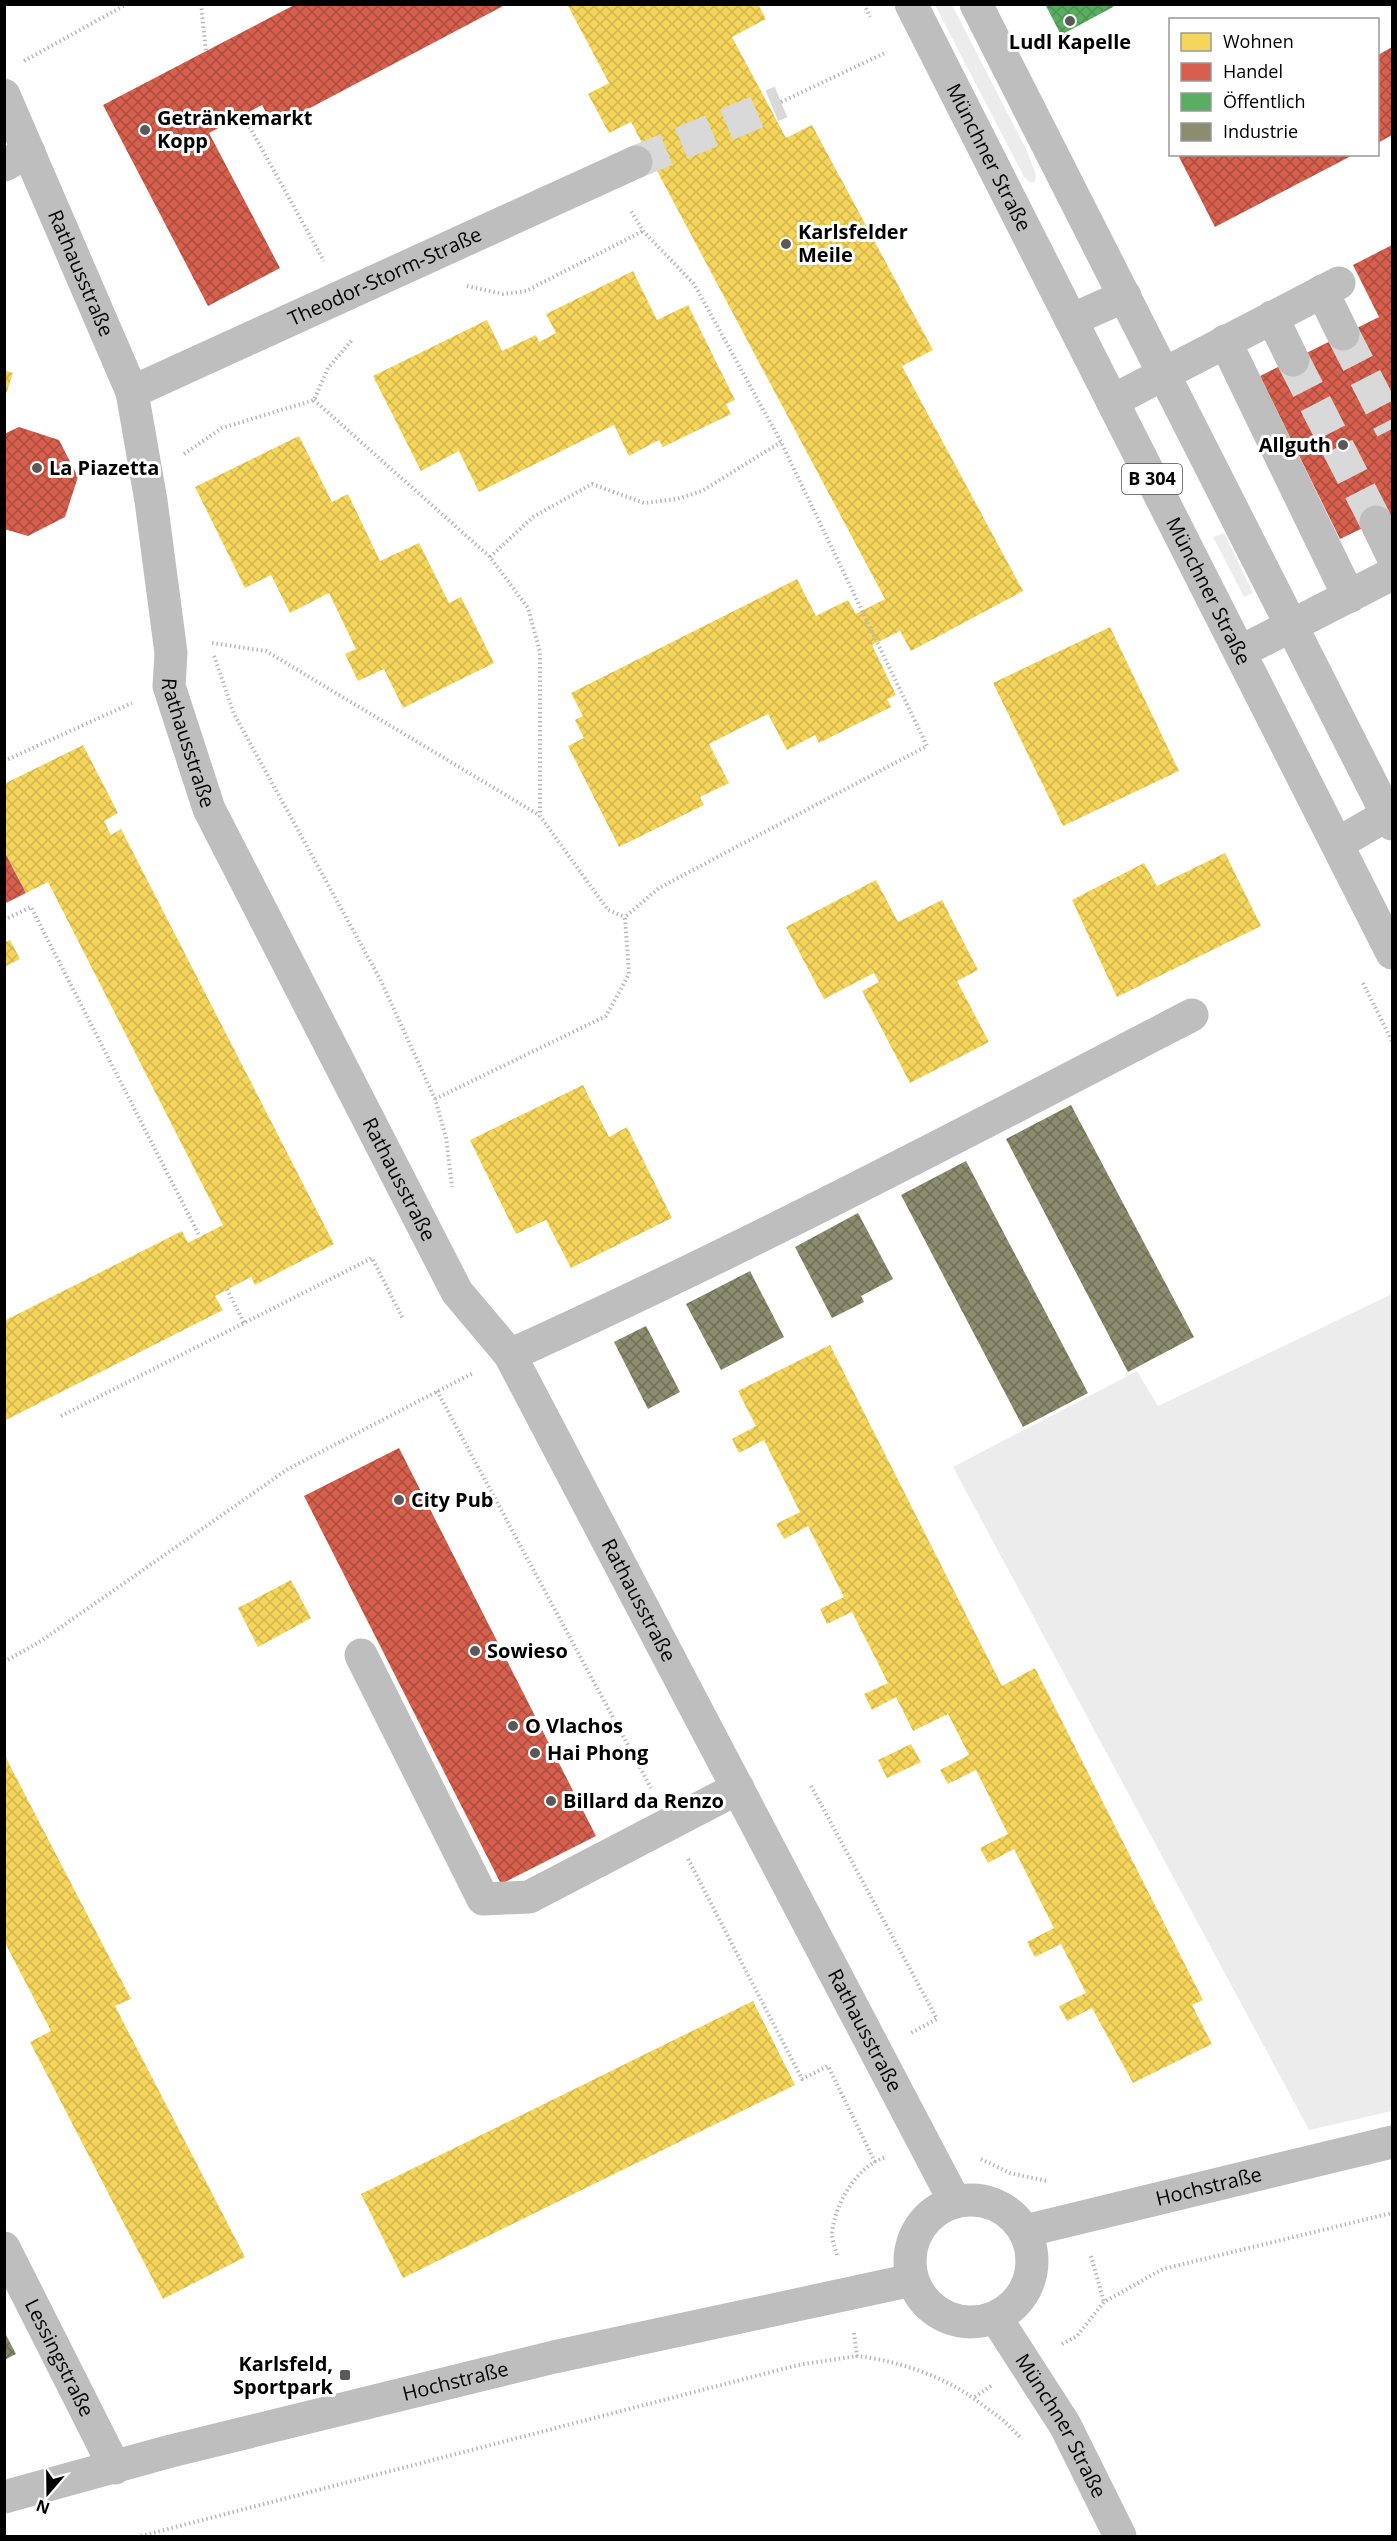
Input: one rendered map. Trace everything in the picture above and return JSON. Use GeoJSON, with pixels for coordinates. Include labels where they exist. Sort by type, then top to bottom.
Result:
{"type":"FeatureCollection","features":[{"type":"Feature","properties":{"kind":"street","name":"Münchner Straße"},"geometry":{"type":"LineString","coordinates":[[911,4],[1392,953]]}},
{"type":"Feature","properties":{"kind":"street","name":"B 304"},"geometry":{"type":"LineString","coordinates":[[976,4],[1391,817]]}},
{"type":"Feature","properties":{"kind":"street","name":"Rathausstraße"},"geometry":{"type":"LineString","coordinates":[[10,80],[17,158],[132,392],[151,501],[171,653],[169,686],[209,809],[457,1292],[510,1355],[955,2202]]}},
{"type":"Feature","properties":{"kind":"street","name":"Theodor-Storm-Straße"},"geometry":{"type":"LineString","coordinates":[[132,392],[623,168]]}},
{"type":"Feature","properties":{"kind":"street"},"geometry":{"type":"LineString","coordinates":[[1112,401],[1331,287],[1344,334]]}},
{"type":"Feature","properties":{"kind":"street"},"geometry":{"type":"LineString","coordinates":[[1071,320],[1125,296]]}},
{"type":"Feature","properties":{"kind":"street"},"geometry":{"type":"LineString","coordinates":[[1272,317],[1293,360]]}},
{"type":"Feature","properties":{"kind":"street"},"geometry":{"type":"LineString","coordinates":[[1225,341],[1349,597]]}},
{"type":"Feature","properties":{"kind":"street"},"geometry":{"type":"LineString","coordinates":[[1376,522],[1392,555]]}},
{"type":"Feature","properties":{"kind":"street"},"geometry":{"type":"LineString","coordinates":[[1240,652],[1392,574]]}},
{"type":"Feature","properties":{"kind":"street"},"geometry":{"type":"LineString","coordinates":[[1336,844],[1391,817]]}},
{"type":"Feature","properties":{"kind":"street"},"geometry":{"type":"LineString","coordinates":[[510,1355],[599,1315],[867,1183],[1192,1015]]}},
{"type":"Feature","properties":{"kind":"street"},"geometry":{"type":"LineString","coordinates":[[361,1655],[483,1899],[529,1897],[738,1788]]}},
{"type":"Feature","properties":{"kind":"street","name":"Hochstraße"},"geometry":{"type":"LineString","coordinates":[[1025,2231],[1392,2142]]}},
{"type":"Feature","properties":{"kind":"street"},"geometry":{"type":"LineString","coordinates":[[975,2200],[995,2205],[1012,2215],[1025,2231],[1032,2251],[1032,2271],[1026,2290],[1013,2307],[996,2318],[976,2323],[955,2321],[936,2312],[921,2299],[912,2280],[909,2260],[913,2240],[922,2223],[937,2210],[955,2202],[975,2200]]}},
{"type":"Feature","properties":{"kind":"street","name":"Lessingstraße"},"geometry":{"type":"LineString","coordinates":[[4,2248],[115,2468]]}},
{"type":"Feature","properties":{"kind":"street","name":"Hochstraße"},"geometry":{"type":"LineString","coordinates":[[4,2497],[171,2451],[555,2357],[912,2280]]}},
{"type":"Feature","properties":{"kind":"street","name":"Münchner Straße"},"geometry":{"type":"LineString","coordinates":[[996,2318],[1065,2425],[1119,2536]]}},
{"type":"Feature","properties":{"kind":"path"},"geometry":{"type":"LineString","coordinates":[[10,80],[127,4]]}},
{"type":"Feature","properties":{"kind":"path"},"geometry":{"type":"LineString","coordinates":[[201,4],[206,52]]}},
{"type":"Feature","properties":{"kind":"path"},"geometry":{"type":"LineString","coordinates":[[781,102],[887,52]]}},
{"type":"Feature","properties":{"kind":"path"},"geometry":{"type":"LineString","coordinates":[[243,115],[343,296]]}},
{"type":"Feature","properties":{"kind":"path"},"geometry":{"type":"LineString","coordinates":[[623,168],[643,231],[694,284],[781,442],[927,746],[659,888],[625,916]]}},
{"type":"Feature","properties":{"kind":"path"},"geometry":{"type":"LineString","coordinates":[[460,288],[468,286],[502,294],[526,291],[643,231]]}},
{"type":"Feature","properties":{"kind":"path"},"geometry":{"type":"LineString","coordinates":[[184,454],[222,428],[314,400],[328,368],[350,341],[360,335]]}},
{"type":"Feature","properties":{"kind":"path"},"geometry":{"type":"LineString","coordinates":[[314,400],[490,557],[528,608],[540,652],[540,816]]}},
{"type":"Feature","properties":{"kind":"path"},"geometry":{"type":"LineString","coordinates":[[182,442],[185,464]]}},
{"type":"Feature","properties":{"kind":"path"},"geometry":{"type":"LineString","coordinates":[[490,557],[533,517],[592,484],[644,503],[677,499],[702,491],[781,442]]}},
{"type":"Feature","properties":{"kind":"path"},"geometry":{"type":"LineString","coordinates":[[430,1236],[455,1219],[446,1137],[435,1099],[380,979],[234,714],[209,643],[266,651],[540,816],[608,910],[625,916]]}},
{"type":"Feature","properties":{"kind":"path"},"geometry":{"type":"LineString","coordinates":[[4,761],[169,686]]}},
{"type":"Feature","properties":{"kind":"path"},"geometry":{"type":"LineString","coordinates":[[4,920],[31,907],[200,1237]]}},
{"type":"Feature","properties":{"kind":"path"},"geometry":{"type":"LineString","coordinates":[[435,1099],[606,1016],[629,974],[625,916]]}},
{"type":"Feature","properties":{"kind":"path"},"geometry":{"type":"LineString","coordinates":[[61,1416],[372,1258],[403,1319]]}},
{"type":"Feature","properties":{"kind":"path"},"geometry":{"type":"LineString","coordinates":[[227,1289],[244,1323]]}},
{"type":"Feature","properties":{"kind":"path"},"geometry":{"type":"LineString","coordinates":[[4,1662],[41,1641],[288,1468],[510,1355]]}},
{"type":"Feature","properties":{"kind":"path"},"geometry":{"type":"LineString","coordinates":[[811,1786],[937,2019],[902,2038]]}},
{"type":"Feature","properties":{"kind":"path"},"geometry":{"type":"LineString","coordinates":[[1029,2447],[1003,2420],[973,2398],[1024,2363],[1077,2336],[1104,2302],[1163,2269],[1392,2212]]}},
{"type":"Feature","properties":{"kind":"path"},"geometry":{"type":"LineString","coordinates":[[141,2536],[798,2365],[857,2356]]}},
{"type":"Feature","properties":{"kind":"shaded area"},"geometry":{"type":"Polygon","coordinates":[[[935,5],[952,5],[1027,151],[1036,175],[1035,181],[1031,183],[1024,177],[935,5]]]}},
{"type":"Feature","properties":{"kind":"shaded area"},"geometry":{"type":"Polygon","coordinates":[[[1224,533],[1253,593],[1244,597],[1213,537],[1224,533]]]}},
{"type":"Feature","properties":{"kind":"shaded area"},"geometry":{"type":"Polygon","coordinates":[[[1392,1294],[1392,2111],[1309,2130],[953,1467],[1137,1371],[1158,1406],[1392,1294]]]}},
{"type":"Feature","properties":{"kind":"building: Wohnen","name":"Karlsfelder Meile"},"geometry":{"type":"Polygon","coordinates":[[[567,4],[758,4],[766,19],[732,37],[786,138],[812,125],[933,350],[902,366],[1023,591],[911,651],[900,631],[872,645],[896,695],[887,699],[891,707],[819,743],[815,735],[787,750],[768,714],[709,744],[729,783],[700,797],[704,805],[619,847],[568,746],[584,738],[575,720],[583,716],[571,693],[797,579],[816,616],[848,600],[856,614],[885,599],[631,122],[609,133],[588,94],[609,83],[567,4]]]}},
{"type":"Feature","properties":{"kind":"building: Wohnen"},"geometry":{"type":"Polygon","coordinates":[[[633,271],[657,320],[688,305],[735,400],[726,404],[731,414],[663,447],[659,440],[629,456],[614,425],[479,492],[459,451],[421,471],[373,376],[487,320],[502,351],[536,335],[539,342],[556,333],[546,314],[633,271]]]}},
{"type":"Feature","properties":{"kind":"building: Wohnen"},"geometry":{"type":"Polygon","coordinates":[[[4,370],[13,373],[5,397],[4,397],[4,370]]]}},
{"type":"Feature","properties":{"kind":"building: Wohnen"},"geometry":{"type":"Polygon","coordinates":[[[299,436],[332,502],[348,494],[380,561],[419,543],[449,603],[461,597],[494,663],[403,708],[384,669],[358,681],[345,654],[356,649],[329,593],[290,613],[271,575],[245,588],[195,487],[299,436]]]}},
{"type":"Feature","properties":{"kind":"building: Wohnen"},"geometry":{"type":"Polygon","coordinates":[[[1110,627],[1179,771],[1063,826],[993,683],[1110,627]]]}},
{"type":"Feature","properties":{"kind":"building: Wohnen"},"geometry":{"type":"Polygon","coordinates":[[[83,745],[118,813],[104,821],[111,835],[121,829],[334,1244],[255,1285],[251,1277],[215,1296],[223,1310],[4,1421],[4,1321],[182,1231],[188,1243],[223,1225],[48,882],[26,893],[4,851],[4,784],[83,745]]]}},
{"type":"Feature","properties":{"kind":"building: Wohnen"},"geometry":{"type":"Polygon","coordinates":[[[1225,853],[1261,926],[1117,997],[1072,900],[1144,863],[1157,886],[1225,853]]]}},
{"type":"Feature","properties":{"kind":"building: Wohnen"},"geometry":{"type":"Polygon","coordinates":[[[876,880],[898,922],[942,900],[978,970],[957,981],[989,1042],[910,1083],[862,991],[879,982],[874,973],[824,999],[786,927],[876,880]]]}},
{"type":"Feature","properties":{"kind":"building: Wohnen"},"geometry":{"type":"Polygon","coordinates":[[[10,940],[20,959],[4,967],[4,943],[10,940]]]}},
{"type":"Feature","properties":{"kind":"building: Wohnen"},"geometry":{"type":"Polygon","coordinates":[[[583,1085],[609,1137],[627,1127],[672,1218],[571,1268],[546,1220],[516,1234],[470,1140],[583,1085]]]}},
{"type":"Feature","properties":{"kind":"building: Wohnen"},"geometry":{"type":"Polygon","coordinates":[[[830,1345],[1002,1686],[1035,1668],[1203,2000],[1192,2005],[1212,2044],[1133,2083],[1092,2008],[1067,2021],[1059,2006],[1086,1993],[1061,1944],[1035,1957],[1027,1942],[1054,1928],[1014,1849],[988,1863],[980,1848],[1008,1834],[976,1770],[948,1784],[940,1770],[969,1755],[948,1714],[913,1731],[896,1697],[872,1710],[864,1694],[888,1683],[852,1612],[827,1624],[820,1609],[844,1597],[808,1526],[784,1539],[776,1524],[800,1512],[764,1440],[739,1453],[732,1439],[756,1426],[738,1391],[830,1345]]]}},
{"type":"Feature","properties":{"kind":"building: Wohnen"},"geometry":{"type":"Polygon","coordinates":[[[291,1580],[311,1618],[258,1647],[238,1608],[291,1580]]]}},
{"type":"Feature","properties":{"kind":"building: Wohnen"},"geometry":{"type":"Polygon","coordinates":[[[911,1744],[921,1762],[887,1778],[878,1760],[911,1744]]]}},
{"type":"Feature","properties":{"kind":"building: Wohnen"},"geometry":{"type":"Polygon","coordinates":[[[4,1754],[131,1999],[115,2006],[245,2257],[163,2299],[30,2042],[51,2031],[4,1941],[4,1754]]]}},
{"type":"Feature","properties":{"kind":"building: Wohnen"},"geometry":{"type":"Polygon","coordinates":[[[753,2001],[795,2085],[403,2278],[361,2194],[753,2001]]]}},
{"type":"Feature","properties":{"kind":"building: Handel"},"geometry":{"type":"Polygon","coordinates":[[[296,4],[507,4],[274,127],[262,105],[209,133],[280,268],[208,306],[103,105],[296,4]]]}},
{"type":"Feature","properties":{"kind":"building: Handel"},"geometry":{"type":"Polygon","coordinates":[[[1392,47],[1392,135],[1379,142],[1379,54],[1392,47]]]}},
{"type":"Feature","properties":{"kind":"building: Handel"},"geometry":{"type":"Polygon","coordinates":[[[1180,156],[1351,156],[1215,227],[1180,156]]]}},
{"type":"Feature","properties":{"kind":"building: Handel","name":"Allguth"},"geometry":{"type":"Polygon","coordinates":[[[1392,245],[1392,514],[1340,539],[1260,376],[1379,317],[1353,265],[1392,245]]]}},
{"type":"Feature","properties":{"kind":"building: Handel"},"geometry":{"type":"Polygon","coordinates":[[[19,427],[59,440],[78,477],[65,517],[28,536],[4,529],[4,434],[19,427]]]}},
{"type":"Feature","properties":{"kind":"building: Handel"},"geometry":{"type":"Polygon","coordinates":[[[4,851],[26,893],[4,904],[4,851]]]}},
{"type":"Feature","properties":{"kind":"building: Handel"},"geometry":{"type":"Polygon","coordinates":[[[399,1448],[596,1836],[501,1884],[304,1496],[399,1448]]]}},
{"type":"Feature","properties":{"kind":"building: Öffentlich","name":"Ludl Kapelle"},"geometry":{"type":"Polygon","coordinates":[[[1045,4],[1114,4],[1113,7],[1061,35],[1045,4]]]}},
{"type":"Feature","properties":{"kind":"building: Industrie"},"geometry":{"type":"Polygon","coordinates":[[[1071,1105],[1194,1337],[1128,1372],[1006,1139],[1071,1105]]]}},
{"type":"Feature","properties":{"kind":"building: Industrie"},"geometry":{"type":"Polygon","coordinates":[[[966,1161],[1088,1393],[1023,1427],[901,1195],[966,1161]]]}},
{"type":"Feature","properties":{"kind":"building: Industrie"},"geometry":{"type":"Polygon","coordinates":[[[858,1213],[893,1279],[861,1296],[864,1302],[832,1318],[795,1247],[858,1213]]]}},
{"type":"Feature","properties":{"kind":"building: Industrie"},"geometry":{"type":"Polygon","coordinates":[[[750,1271],[784,1337],[721,1370],[686,1304],[750,1271]]]}},
{"type":"Feature","properties":{"kind":"building: Industrie"},"geometry":{"type":"Polygon","coordinates":[[[646,1326],[680,1392],[648,1409],[614,1342],[646,1326]]]}},
{"type":"Feature","properties":{"kind":"building: Industrie"},"geometry":{"type":"Polygon","coordinates":[[[4,2331],[16,2354],[4,2360],[4,2331]]]}},
{"type":"Feature","properties":{"kind":"tunnel"},"geometry":{"type":"LineString","coordinates":[[636,162],[781,102]]}},
{"type":"Feature","properties":{"kind":"tunnel"},"geometry":{"type":"LineString","coordinates":[[1343,334],[1392,429]]}},
{"type":"Feature","properties":{"kind":"tunnel"},"geometry":{"type":"LineString","coordinates":[[1293,360],[1376,522]]}},
{"type":"Feature","properties":{"kind":"place","name":"Ludl Kapelle"},"geometry":{"type":"Point","coordinates":[1070,21]}},
{"type":"Feature","properties":{"kind":"place","name":"Getränkemarkt Kopp"},"geometry":{"type":"Point","coordinates":[145,130]}},
{"type":"Feature","properties":{"kind":"place","name":"Karlsfelder Meile"},"geometry":{"type":"Point","coordinates":[786,244]}},
{"type":"Feature","properties":{"kind":"place","name":"Allguth"},"geometry":{"type":"Point","coordinates":[1343,445]}},
{"type":"Feature","properties":{"kind":"place","name":"La Piazetta"},"geometry":{"type":"Point","coordinates":[37,468]}},
{"type":"Feature","properties":{"kind":"place","name":"City Pub"},"geometry":{"type":"Point","coordinates":[399,1500]}},
{"type":"Feature","properties":{"kind":"place","name":"Sowieso"},"geometry":{"type":"Point","coordinates":[475,1651]}},
{"type":"Feature","properties":{"kind":"place","name":"O Vlachos"},"geometry":{"type":"Point","coordinates":[513,1726]}},
{"type":"Feature","properties":{"kind":"place","name":"Hai Phong"},"geometry":{"type":"Point","coordinates":[535,1753]}},
{"type":"Feature","properties":{"kind":"place","name":"Billard da Renzo"},"geometry":{"type":"Point","coordinates":[551,1801]}},
{"type":"Feature","properties":{"kind":"place","name":"Karlsfeld, Sportpark"},"geometry":{"type":"Point","coordinates":[345,2375]}}]}
